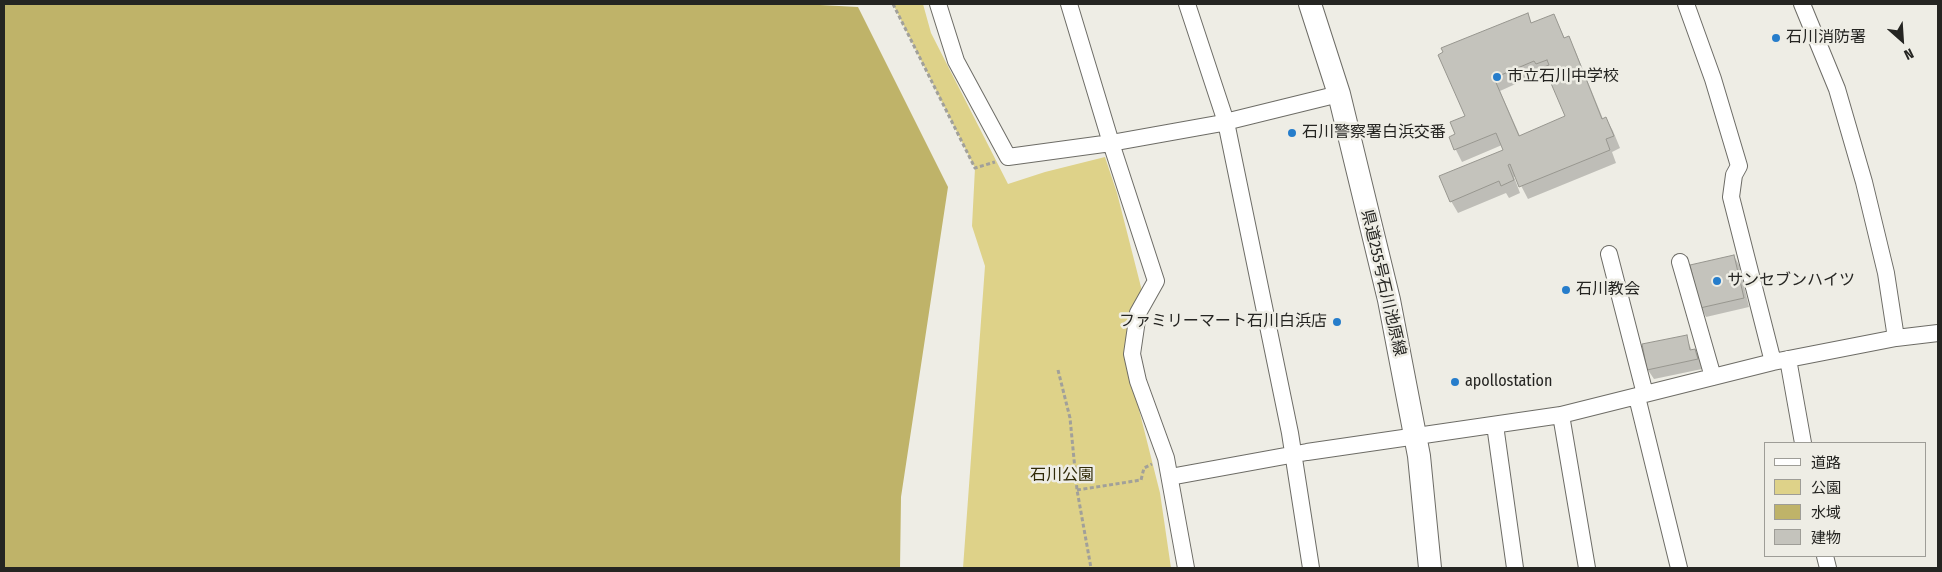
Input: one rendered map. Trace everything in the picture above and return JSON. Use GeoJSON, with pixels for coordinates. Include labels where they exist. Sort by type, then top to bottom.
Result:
{"type":"FeatureCollection","features":[{"type":"Feature","properties":{"kind":"main road","name":"県道255号石川池原線"},"geometry":{"type":"LineString","coordinates":[[1310,4],[1338,94],[1389,300],[1416,436],[1430,568]]}},
{"type":"Feature","properties":{"kind":"street"},"geometry":{"type":"LineString","coordinates":[[938,4],[956,60],[1008,157],[1111,142],[1226,122],[1338,94]]}},
{"type":"Feature","properties":{"kind":"street"},"geometry":{"type":"LineString","coordinates":[[1069,4],[1156,281],[1138,313],[1132,354],[1138,381],[1166,458],[1186,568]]}},
{"type":"Feature","properties":{"kind":"street"},"geometry":{"type":"LineString","coordinates":[[1187,4],[1226,122],[1294,454],[1311,568]]}},
{"type":"Feature","properties":{"kind":"street"},"geometry":{"type":"LineString","coordinates":[[1686,4],[1713,79],[1739,166],[1734,175],[1731,197],[1803,442]]}},
{"type":"Feature","properties":{"kind":"street"},"geometry":{"type":"LineString","coordinates":[[1802,4],[1837,89],[1864,182],[1886,273],[1896,338]]}},
{"type":"Feature","properties":{"kind":"street"},"geometry":{"type":"LineString","coordinates":[[1609,254],[1679,568]]}},
{"type":"Feature","properties":{"kind":"street"},"geometry":{"type":"LineString","coordinates":[[1680,262],[1713,377]]}},
{"type":"Feature","properties":{"kind":"street"},"geometry":{"type":"LineString","coordinates":[[1170,477],[1294,454],[1561,415],[1780,360],[1896,338],[1938,333]]}},
{"type":"Feature","properties":{"kind":"street"},"geometry":{"type":"LineString","coordinates":[[1561,415],[1587,568]]}},
{"type":"Feature","properties":{"kind":"street"},"geometry":{"type":"LineString","coordinates":[[1495,425],[1515,568]]}},
{"type":"Feature","properties":{"kind":"path"},"geometry":{"type":"LineString","coordinates":[[893,4],[975,168],[1008,157]]}},
{"type":"Feature","properties":{"kind":"path"},"geometry":{"type":"LineString","coordinates":[[1058,370],[1070,418],[1077,490],[1091,568]]}},
{"type":"Feature","properties":{"kind":"path"},"geometry":{"type":"LineString","coordinates":[[1077,490],[1141,480],[1144,468],[1156,461]]}},
{"type":"Feature","properties":{"kind":"green space","name":"石川公園"},"geometry":{"type":"Polygon","coordinates":[[[893,4],[923,4],[931,33],[1008,184],[1045,172],[1105,157],[1117,193],[1142,291],[1126,358],[1160,493],[1171,568],[963,568],[985,266],[972,226],[975,168],[893,4]]]}},
{"type":"Feature","properties":{"kind":"water"},"geometry":{"type":"Polygon","coordinates":[[[4,4],[801,4],[858,7],[948,187],[901,497],[900,568],[4,568],[4,4]]]}},
{"type":"Feature","properties":{"kind":"building"},"geometry":{"type":"Polygon","coordinates":[[[1528,13],[1531,23],[1554,14],[1564,38],[1569,36],[1602,119],[1606,117],[1614,136],[1606,139],[1610,150],[1519,187],[1510,164],[1508,165],[1514,180],[1501,186],[1499,181],[1450,202],[1439,176],[1503,150],[1496,133],[1454,150],[1449,137],[1455,134],[1450,122],[1465,116],[1438,55],[1443,52],[1441,48],[1528,13]],[[1547,60],[1536,64],[1534,61],[1494,78],[1519,136],[1565,116],[1544,67],[1549,65],[1547,60]]]}},
{"type":"Feature","properties":{"kind":"building","name":"サンセブンハイツ"},"geometry":{"type":"Polygon","coordinates":[[[1734,255],[1744,298],[1700,308],[1690,265],[1734,255]]]}},
{"type":"Feature","properties":{"kind":"building"},"geometry":{"type":"Polygon","coordinates":[[[1687,335],[1690,350],[1695,349],[1698,359],[1647,370],[1642,344],[1687,335]]]}},
{"type":"Feature","properties":{"kind":"place","name":"石川消防署"},"geometry":{"type":"Point","coordinates":[1776,38]}},
{"type":"Feature","properties":{"kind":"place","name":"市立石川中学校"},"geometry":{"type":"Point","coordinates":[1497,77]}},
{"type":"Feature","properties":{"kind":"place","name":"石川警察署白浜交番"},"geometry":{"type":"Point","coordinates":[1292,133]}},
{"type":"Feature","properties":{"kind":"place","name":"サンセブンハイツ"},"geometry":{"type":"Point","coordinates":[1717,281]}},
{"type":"Feature","properties":{"kind":"place","name":"石川教会"},"geometry":{"type":"Point","coordinates":[1566,290]}},
{"type":"Feature","properties":{"kind":"place","name":"ファミリーマート石川白浜店"},"geometry":{"type":"Point","coordinates":[1337,322]}},
{"type":"Feature","properties":{"kind":"place","name":"apollostation"},"geometry":{"type":"Point","coordinates":[1455,382]}}]}
